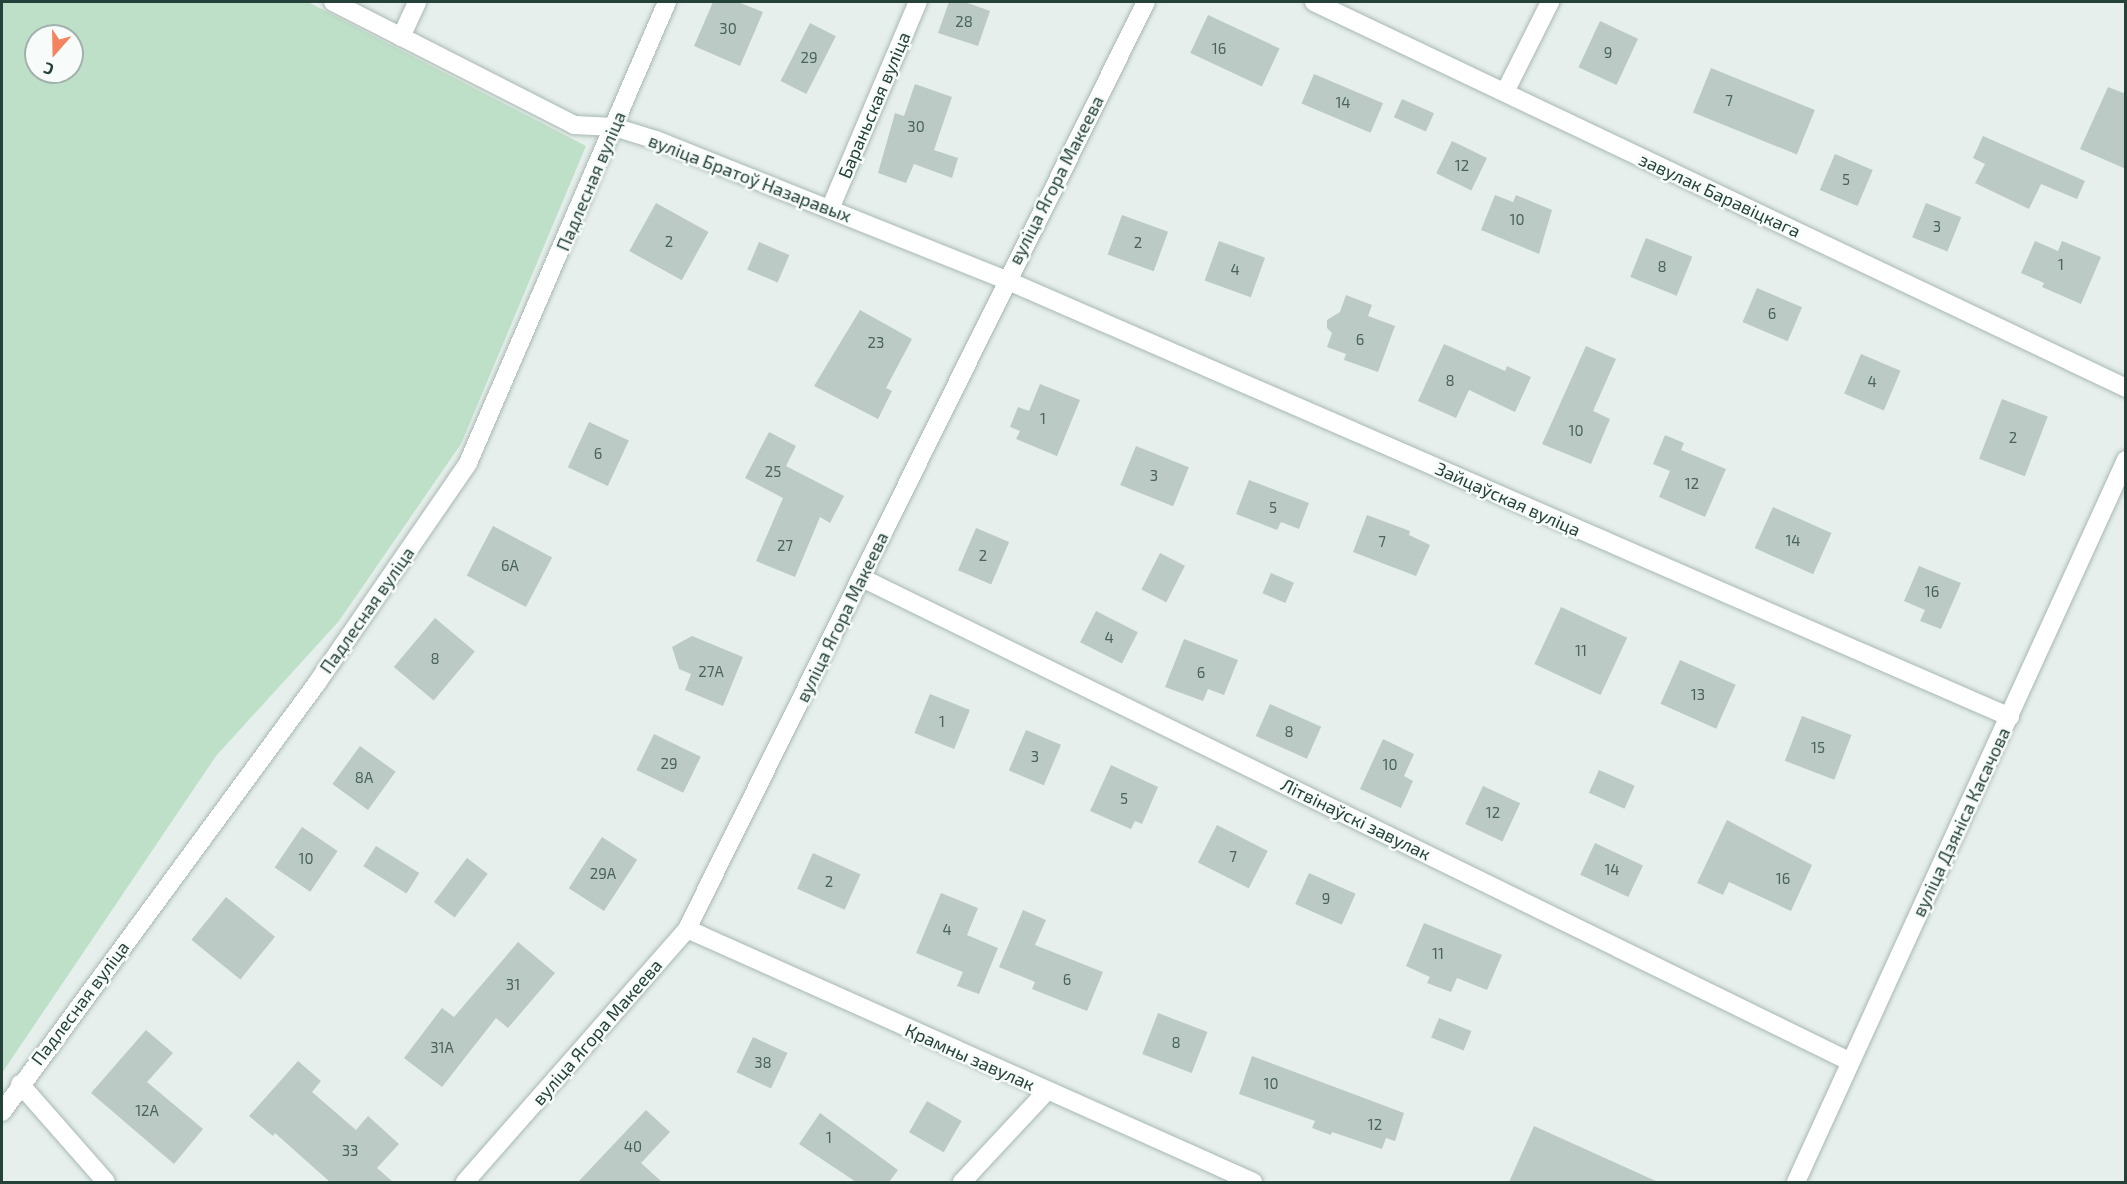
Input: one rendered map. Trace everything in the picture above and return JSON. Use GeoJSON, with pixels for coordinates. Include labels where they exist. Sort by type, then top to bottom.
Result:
{"type":"FeatureCollection","features":[{"type":"Feature","properties":{"kind":"street","name":"вуліца Братоў Назаравых"},"geometry":{"type":"LineString","coordinates":[[333,2],[574,125],[614,127],[830,209],[1006,280]]}},
{"type":"Feature","properties":{"kind":"street"},"geometry":{"type":"LineString","coordinates":[[400,37],[417,2]]}},
{"type":"Feature","properties":{"kind":"street","name":"Падлесная вуліца"},"geometry":{"type":"LineString","coordinates":[[2,1112],[20,1084],[317,683],[468,463],[667,2]]}},
{"type":"Feature","properties":{"kind":"street","name":"Бараньская вуліца"},"geometry":{"type":"LineString","coordinates":[[830,209],[918,2]]}},
{"type":"Feature","properties":{"kind":"street","name":"вуліца Ягора Макеева"},"geometry":{"type":"LineString","coordinates":[[465,1182],[687,929],[862,578],[1006,280],[1146,2]]}},
{"type":"Feature","properties":{"kind":"street","name":"завулак Баравіцкага"},"geometry":{"type":"LineString","coordinates":[[1314,2],[2126,388]]}},
{"type":"Feature","properties":{"kind":"street"},"geometry":{"type":"LineString","coordinates":[[1505,92],[1550,2]]}},
{"type":"Feature","properties":{"kind":"street","name":"Зайцаўская вуліца"},"geometry":{"type":"LineString","coordinates":[[1006,280],[2010,717]]}},
{"type":"Feature","properties":{"kind":"street","name":"вуліца Дзяніса Касачова"},"geometry":{"type":"LineString","coordinates":[[1796,1182],[2126,460]]}},
{"type":"Feature","properties":{"kind":"street","name":"Літвінаўскі завулак"},"geometry":{"type":"LineString","coordinates":[[862,578],[1850,1061]]}},
{"type":"Feature","properties":{"kind":"street","name":"Крамны завулак"},"geometry":{"type":"LineString","coordinates":[[687,929],[1253,1182]]}},
{"type":"Feature","properties":{"kind":"street"},"geometry":{"type":"LineString","coordinates":[[20,1084],[106,1182]]}},
{"type":"Feature","properties":{"kind":"street"},"geometry":{"type":"LineString","coordinates":[[962,1182],[1047,1091]]}},
{"type":"Feature","properties":{"kind":"green space"},"geometry":{"type":"Polygon","coordinates":[[[2,2],[308,2],[586,146],[461,444],[339,621],[216,756],[2,1073],[2,2]]]}},
{"type":"Feature","properties":{"kind":"building"},"geometry":{"type":"Polygon","coordinates":[[[713,2],[738,2],[763,12],[740,66],[694,46],[713,2]]]}},
{"type":"Feature","properties":{"kind":"building"},"geometry":{"type":"Polygon","coordinates":[[[949,2],[965,2],[990,11],[978,46],[938,33],[949,2]]]}},
{"type":"Feature","properties":{"kind":"building"},"geometry":{"type":"Polygon","coordinates":[[[1208,15],[1280,48],[1262,86],[1190,53],[1208,15]]]}},
{"type":"Feature","properties":{"kind":"building"},"geometry":{"type":"Polygon","coordinates":[[[1600,21],[1638,39],[1617,85],[1578,67],[1600,21]]]}},
{"type":"Feature","properties":{"kind":"building"},"geometry":{"type":"Polygon","coordinates":[[[810,23],[836,36],[806,94],[780,81],[810,23]]]}},
{"type":"Feature","properties":{"kind":"building"},"geometry":{"type":"Polygon","coordinates":[[[1711,68],[1815,110],[1797,154],[1693,113],[1711,68]]]}},
{"type":"Feature","properties":{"kind":"building"},"geometry":{"type":"Polygon","coordinates":[[[1314,74],[1383,103],[1371,133],[1301,103],[1314,74]]]}},
{"type":"Feature","properties":{"kind":"building"},"geometry":{"type":"Polygon","coordinates":[[[915,84],[952,97],[934,150],[958,158],[952,178],[914,164],[906,183],[878,173],[895,113],[904,116],[915,84]]]}},
{"type":"Feature","properties":{"kind":"building"},"geometry":{"type":"Polygon","coordinates":[[[2108,87],[2126,94],[2126,169],[2080,149],[2108,87]]]}},
{"type":"Feature","properties":{"kind":"building"},"geometry":{"type":"Polygon","coordinates":[[[1402,99],[1434,113],[1426,132],[1394,117],[1402,99]]]}},
{"type":"Feature","properties":{"kind":"building"},"geometry":{"type":"Polygon","coordinates":[[[1983,136],[2085,181],[2077,199],[2041,184],[2029,209],[1975,183],[1985,164],[1973,158],[1983,136]]]}},
{"type":"Feature","properties":{"kind":"building"},"geometry":{"type":"Polygon","coordinates":[[[1452,141],[1487,158],[1471,190],[1436,173],[1452,141]]]}},
{"type":"Feature","properties":{"kind":"building"},"geometry":{"type":"Polygon","coordinates":[[[1835,154],[1873,170],[1858,206],[1820,190],[1835,154]]]}},
{"type":"Feature","properties":{"kind":"building"},"geometry":{"type":"Polygon","coordinates":[[[1495,195],[1513,202],[1516,195],[1552,210],[1539,254],[1481,230],[1495,195]]]}},
{"type":"Feature","properties":{"kind":"building"},"geometry":{"type":"Polygon","coordinates":[[[656,203],[708,232],[682,280],[629,251],[656,203]]]}},
{"type":"Feature","properties":{"kind":"building"},"geometry":{"type":"Polygon","coordinates":[[[1926,203],[1961,217],[1947,252],[1912,237],[1926,203]]]}},
{"type":"Feature","properties":{"kind":"building"},"geometry":{"type":"Polygon","coordinates":[[[1122,215],[1168,232],[1154,271],[1108,254],[1122,215]]]}},
{"type":"Feature","properties":{"kind":"building"},"geometry":{"type":"Polygon","coordinates":[[[1646,238],[1692,257],[1677,296],[1630,277],[1646,238]]]}},
{"type":"Feature","properties":{"kind":"building"},"geometry":{"type":"Polygon","coordinates":[[[1219,241],[1265,258],[1251,297],[1205,280],[1219,241]]]}},
{"type":"Feature","properties":{"kind":"building"},"geometry":{"type":"Polygon","coordinates":[[[2035,241],[2058,251],[2062,241],[2101,257],[2081,304],[2042,287],[2044,283],[2021,273],[2035,241]]]}},
{"type":"Feature","properties":{"kind":"building"},"geometry":{"type":"Polygon","coordinates":[[[759,242],[789,255],[778,283],[747,270],[759,242]]]}},
{"type":"Feature","properties":{"kind":"building"},"geometry":{"type":"Polygon","coordinates":[[[1757,288],[1802,307],[1788,341],[1743,322],[1757,288]]]}},
{"type":"Feature","properties":{"kind":"building"},"geometry":{"type":"Polygon","coordinates":[[[1346,295],[1372,305],[1368,316],[1395,326],[1378,372],[1344,360],[1346,354],[1327,347],[1332,333],[1327,328],[1327,320],[1340,312],[1346,295]]]}},
{"type":"Feature","properties":{"kind":"building"},"geometry":{"type":"Polygon","coordinates":[[[860,310],[912,339],[886,388],[892,391],[878,419],[814,386],[860,310]]]}},
{"type":"Feature","properties":{"kind":"building"},"geometry":{"type":"Polygon","coordinates":[[[1444,344],[1505,371],[1507,366],[1531,377],[1515,412],[1469,390],[1456,418],[1418,401],[1444,344]]]}},
{"type":"Feature","properties":{"kind":"building"},"geometry":{"type":"Polygon","coordinates":[[[1586,346],[1616,359],[1593,411],[1610,419],[1591,464],[1542,444],[1586,346]]]}},
{"type":"Feature","properties":{"kind":"building"},"geometry":{"type":"Polygon","coordinates":[[[1861,354],[1901,371],[1884,410],[1844,394],[1861,354]]]}},
{"type":"Feature","properties":{"kind":"building"},"geometry":{"type":"Polygon","coordinates":[[[1040,384],[1080,400],[1057,456],[1016,439],[1020,431],[1010,427],[1018,407],[1029,411],[1040,384]]]}},
{"type":"Feature","properties":{"kind":"building"},"geometry":{"type":"Polygon","coordinates":[[[2002,399],[2048,417],[2025,476],[1979,459],[2002,399]]]}},
{"type":"Feature","properties":{"kind":"building"},"geometry":{"type":"Polygon","coordinates":[[[589,422],[629,441],[608,486],[568,467],[589,422]]]}},
{"type":"Feature","properties":{"kind":"building"},"geometry":{"type":"Polygon","coordinates":[[[769,432],[796,446],[786,466],[844,496],[830,523],[820,517],[795,577],[756,561],[783,498],[745,478],[769,432]]]}},
{"type":"Feature","properties":{"kind":"building"},"geometry":{"type":"Polygon","coordinates":[[[1665,435],[1684,443],[1681,450],[1726,469],[1705,517],[1659,497],[1670,471],[1653,464],[1665,435]]]}},
{"type":"Feature","properties":{"kind":"building"},"geometry":{"type":"Polygon","coordinates":[[[1136,446],[1189,467],[1173,506],[1120,485],[1136,446]]]}},
{"type":"Feature","properties":{"kind":"building"},"geometry":{"type":"Polygon","coordinates":[[[1249,480],[1309,503],[1299,529],[1281,522],[1277,530],[1236,514],[1249,480]]]}},
{"type":"Feature","properties":{"kind":"building"},"geometry":{"type":"Polygon","coordinates":[[[1773,507],[1831,533],[1813,574],[1755,548],[1773,507]]]}},
{"type":"Feature","properties":{"kind":"building"},"geometry":{"type":"Polygon","coordinates":[[[1367,515],[1410,531],[1409,535],[1430,545],[1416,576],[1353,552],[1367,515]]]}},
{"type":"Feature","properties":{"kind":"building"},"geometry":{"type":"Polygon","coordinates":[[[493,526],[552,557],[526,607],[467,575],[493,526]]]}},
{"type":"Feature","properties":{"kind":"building"},"geometry":{"type":"Polygon","coordinates":[[[976,528],[1009,542],[991,584],[958,570],[976,528]]]}},
{"type":"Feature","properties":{"kind":"building"},"geometry":{"type":"Polygon","coordinates":[[[1160,553],[1185,566],[1166,602],[1141,590],[1160,553]]]}},
{"type":"Feature","properties":{"kind":"building"},"geometry":{"type":"Polygon","coordinates":[[[1919,566],[1961,583],[1941,629],[1920,621],[1925,610],[1904,601],[1919,566]]]}},
{"type":"Feature","properties":{"kind":"building"},"geometry":{"type":"Polygon","coordinates":[[[1271,573],[1294,583],[1285,603],[1262,593],[1271,573]]]}},
{"type":"Feature","properties":{"kind":"building"},"geometry":{"type":"Polygon","coordinates":[[[1561,607],[1627,638],[1601,695],[1534,664],[1561,607]]]}},
{"type":"Feature","properties":{"kind":"building"},"geometry":{"type":"Polygon","coordinates":[[[1096,611],[1138,632],[1122,664],[1080,642],[1096,611]]]}},
{"type":"Feature","properties":{"kind":"building"},"geometry":{"type":"Polygon","coordinates":[[[435,618],[475,651],[434,700],[394,667],[435,618]]]}},
{"type":"Feature","properties":{"kind":"building"},"geometry":{"type":"Polygon","coordinates":[[[692,636],[743,657],[723,706],[685,690],[691,674],[679,669],[672,647],[692,636]]]}},
{"type":"Feature","properties":{"kind":"building"},"geometry":{"type":"Polygon","coordinates":[[[1184,639],[1238,660],[1224,695],[1208,689],[1203,701],[1165,687],[1184,639]]]}},
{"type":"Feature","properties":{"kind":"building"},"geometry":{"type":"Polygon","coordinates":[[[1680,660],[1736,685],[1716,729],[1660,704],[1680,660]]]}},
{"type":"Feature","properties":{"kind":"building"},"geometry":{"type":"Polygon","coordinates":[[[930,694],[970,710],[954,749],[914,733],[930,694]]]}},
{"type":"Feature","properties":{"kind":"building"},"geometry":{"type":"Polygon","coordinates":[[[1270,704],[1321,727],[1307,759],[1256,736],[1270,704]]]}},
{"type":"Feature","properties":{"kind":"building"},"geometry":{"type":"Polygon","coordinates":[[[1802,716],[1851,735],[1834,780],[1785,761],[1802,716]]]}},
{"type":"Feature","properties":{"kind":"building"},"geometry":{"type":"Polygon","coordinates":[[[1026,730],[1061,745],[1044,785],[1009,771],[1026,730]]]}},
{"type":"Feature","properties":{"kind":"building"},"geometry":{"type":"Polygon","coordinates":[[[654,734],[701,757],[683,793],[636,770],[654,734]]]}},
{"type":"Feature","properties":{"kind":"building"},"geometry":{"type":"Polygon","coordinates":[[[1383,739],[1414,754],[1404,776],[1413,781],[1401,808],[1360,789],[1383,739]]]}},
{"type":"Feature","properties":{"kind":"building"},"geometry":{"type":"Polygon","coordinates":[[[360,746],[396,772],[368,810],[332,784],[360,746]]]}},
{"type":"Feature","properties":{"kind":"building"},"geometry":{"type":"Polygon","coordinates":[[[1111,765],[1158,787],[1142,824],[1135,821],[1131,829],[1090,811],[1111,765]]]}},
{"type":"Feature","properties":{"kind":"building"},"geometry":{"type":"Polygon","coordinates":[[[1599,770],[1635,786],[1624,809],[1589,793],[1599,770]]]}},
{"type":"Feature","properties":{"kind":"building"},"geometry":{"type":"Polygon","coordinates":[[[1483,786],[1520,803],[1502,841],[1465,824],[1483,786]]]}},
{"type":"Feature","properties":{"kind":"building"},"geometry":{"type":"Polygon","coordinates":[[[1727,820],[1812,865],[1791,911],[1729,882],[1723,895],[1697,883],[1727,820]]]}},
{"type":"Feature","properties":{"kind":"building"},"geometry":{"type":"Polygon","coordinates":[[[1217,825],[1268,851],[1249,888],[1198,862],[1217,825]]]}},
{"type":"Feature","properties":{"kind":"building"},"geometry":{"type":"Polygon","coordinates":[[[302,827],[338,851],[310,892],[275,868],[302,827]]]}},
{"type":"Feature","properties":{"kind":"building"},"geometry":{"type":"Polygon","coordinates":[[[602,837],[637,860],[604,911],[569,888],[602,837]]]}},
{"type":"Feature","properties":{"kind":"building"},"geometry":{"type":"Polygon","coordinates":[[[1595,843],[1643,865],[1628,897],[1580,875],[1595,843]]]}},
{"type":"Feature","properties":{"kind":"building"},"geometry":{"type":"Polygon","coordinates":[[[376,846],[419,873],[407,893],[363,866],[376,846]]]}},
{"type":"Feature","properties":{"kind":"building"},"geometry":{"type":"Polygon","coordinates":[[[813,853],[861,874],[845,910],[797,889],[813,853]]]}},
{"type":"Feature","properties":{"kind":"building"},"geometry":{"type":"Polygon","coordinates":[[[467,858],[488,874],[455,918],[434,902],[467,858]]]}},
{"type":"Feature","properties":{"kind":"building"},"geometry":{"type":"Polygon","coordinates":[[[1309,873],[1356,894],[1342,925],[1295,904],[1309,873]]]}},
{"type":"Feature","properties":{"kind":"building"},"geometry":{"type":"Polygon","coordinates":[[[941,893],[978,908],[967,935],[998,948],[979,994],[957,986],[963,972],[916,953],[941,893]]]}},
{"type":"Feature","properties":{"kind":"building"},"geometry":{"type":"Polygon","coordinates":[[[226,897],[275,937],[240,979],[191,940],[226,897]]]}},
{"type":"Feature","properties":{"kind":"building"},"geometry":{"type":"Polygon","coordinates":[[[1023,910],[1046,920],[1035,945],[1103,972],[1087,1011],[1032,989],[1035,982],[999,967],[1023,910]]]}},
{"type":"Feature","properties":{"kind":"building"},"geometry":{"type":"Polygon","coordinates":[[[1424,923],[1502,955],[1487,990],[1457,978],[1451,992],[1427,983],[1430,977],[1406,966],[1424,923]]]}},
{"type":"Feature","properties":{"kind":"building"},"geometry":{"type":"Polygon","coordinates":[[[518,942],[555,973],[508,1028],[496,1018],[442,1087],[404,1058],[442,1008],[454,1017],[518,942]]]}},
{"type":"Feature","properties":{"kind":"building"},"geometry":{"type":"Polygon","coordinates":[[[1158,1013],[1207,1032],[1192,1073],[1142,1054],[1158,1013]]]}},
{"type":"Feature","properties":{"kind":"building"},"geometry":{"type":"Polygon","coordinates":[[[1439,1018],[1471,1031],[1464,1051],[1431,1037],[1439,1018]]]}},
{"type":"Feature","properties":{"kind":"building"},"geometry":{"type":"Polygon","coordinates":[[[146,1030],[173,1053],[147,1082],[203,1129],[174,1164],[91,1093],[146,1030]]]}},
{"type":"Feature","properties":{"kind":"building"},"geometry":{"type":"Polygon","coordinates":[[[753,1037],[787,1053],[771,1088],[737,1072],[753,1037]]]}},
{"type":"Feature","properties":{"kind":"building"},"geometry":{"type":"Polygon","coordinates":[[[1252,1056],[1404,1113],[1395,1141],[1386,1138],[1382,1149],[1332,1132],[1331,1135],[1312,1128],[1315,1121],[1239,1094],[1252,1056]]]}},
{"type":"Feature","properties":{"kind":"building"},"geometry":{"type":"Polygon","coordinates":[[[298,1061],[321,1081],[312,1092],[356,1130],[368,1116],[399,1144],[377,1168],[393,1182],[330,1182],[275,1133],[273,1136],[249,1116],[298,1061]]]}},
{"type":"Feature","properties":{"kind":"building"},"geometry":{"type":"Polygon","coordinates":[[[927,1101],[962,1121],[944,1152],[909,1132],[927,1101]]]}},
{"type":"Feature","properties":{"kind":"building"},"geometry":{"type":"Polygon","coordinates":[[[646,1110],[670,1132],[641,1163],[662,1182],[578,1182],[646,1110]]]}},
{"type":"Feature","properties":{"kind":"building"},"geometry":{"type":"Polygon","coordinates":[[[820,1113],[898,1170],[889,1182],[856,1182],[799,1144],[820,1113]]]}},
{"type":"Feature","properties":{"kind":"building"},"geometry":{"type":"Polygon","coordinates":[[[1534,1126],[1658,1182],[1509,1182],[1534,1126]]]}}]}
